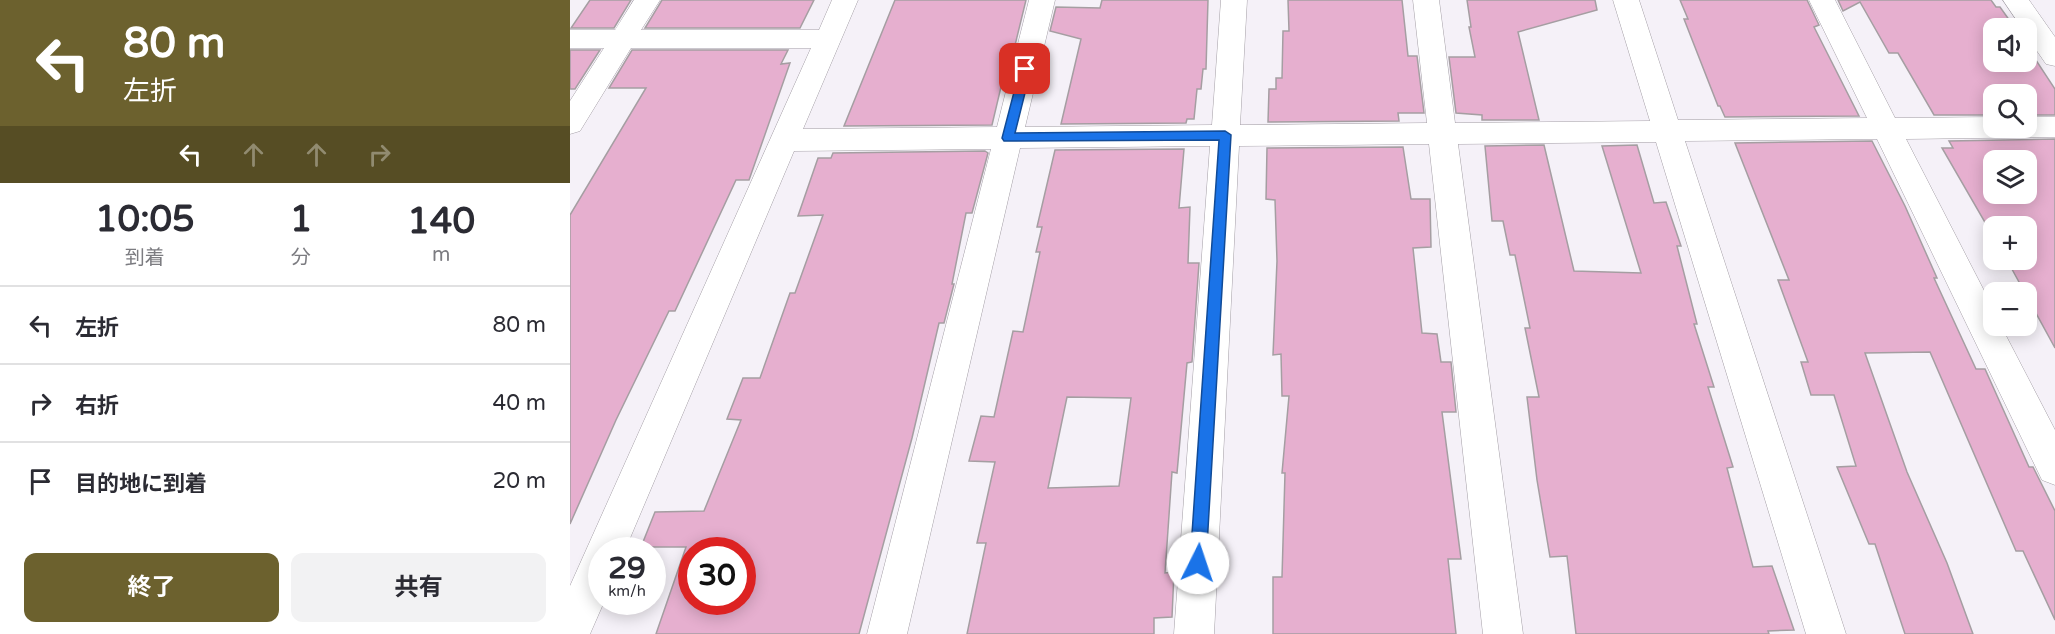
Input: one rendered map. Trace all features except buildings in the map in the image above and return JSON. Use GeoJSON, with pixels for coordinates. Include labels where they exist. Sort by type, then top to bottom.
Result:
{"type":"FeatureCollection","features":[{"type":"Feature","properties":{"kind":"street"},"geometry":{"type":"LineString","coordinates":[[570,124],[647,0]]}},
{"type":"Feature","properties":{"kind":"street"},"geometry":{"type":"LineString","coordinates":[[612,537],[845,0]]}},
{"type":"Feature","properties":{"kind":"street"},"geometry":{"type":"LineString","coordinates":[[887,634],[1042,0]]}},
{"type":"Feature","properties":{"kind":"street"},"geometry":{"type":"LineString","coordinates":[[1194,634],[1234,0]]}},
{"type":"Feature","properties":{"kind":"street"},"geometry":{"type":"LineString","coordinates":[[1426,0],[1503,634]]}},
{"type":"Feature","properties":{"kind":"street"},"geometry":{"type":"LineString","coordinates":[[1626,0],[1826,634]]}},
{"type":"Feature","properties":{"kind":"street"},"geometry":{"type":"LineString","coordinates":[[1822,0],[2055,468]]}},
{"type":"Feature","properties":{"kind":"street"},"geometry":{"type":"LineString","coordinates":[[2016,0],[2055,57]]}},
{"type":"Feature","properties":{"kind":"street"},"geometry":{"type":"LineString","coordinates":[[570,39],[828,39]]}},
{"type":"Feature","properties":{"kind":"street"},"geometry":{"type":"LineString","coordinates":[[785,140],[2055,127]]}},
{"type":"Feature","properties":{"kind":"street"},"geometry":{"type":"LineString","coordinates":[[570,632],[588,592]]}},
{"type":"Feature","properties":{"kind":"route"},"geometry":{"type":"LineString","coordinates":[[1025,69],[1008,138],[1225,135],[1198,563]]}}]}
